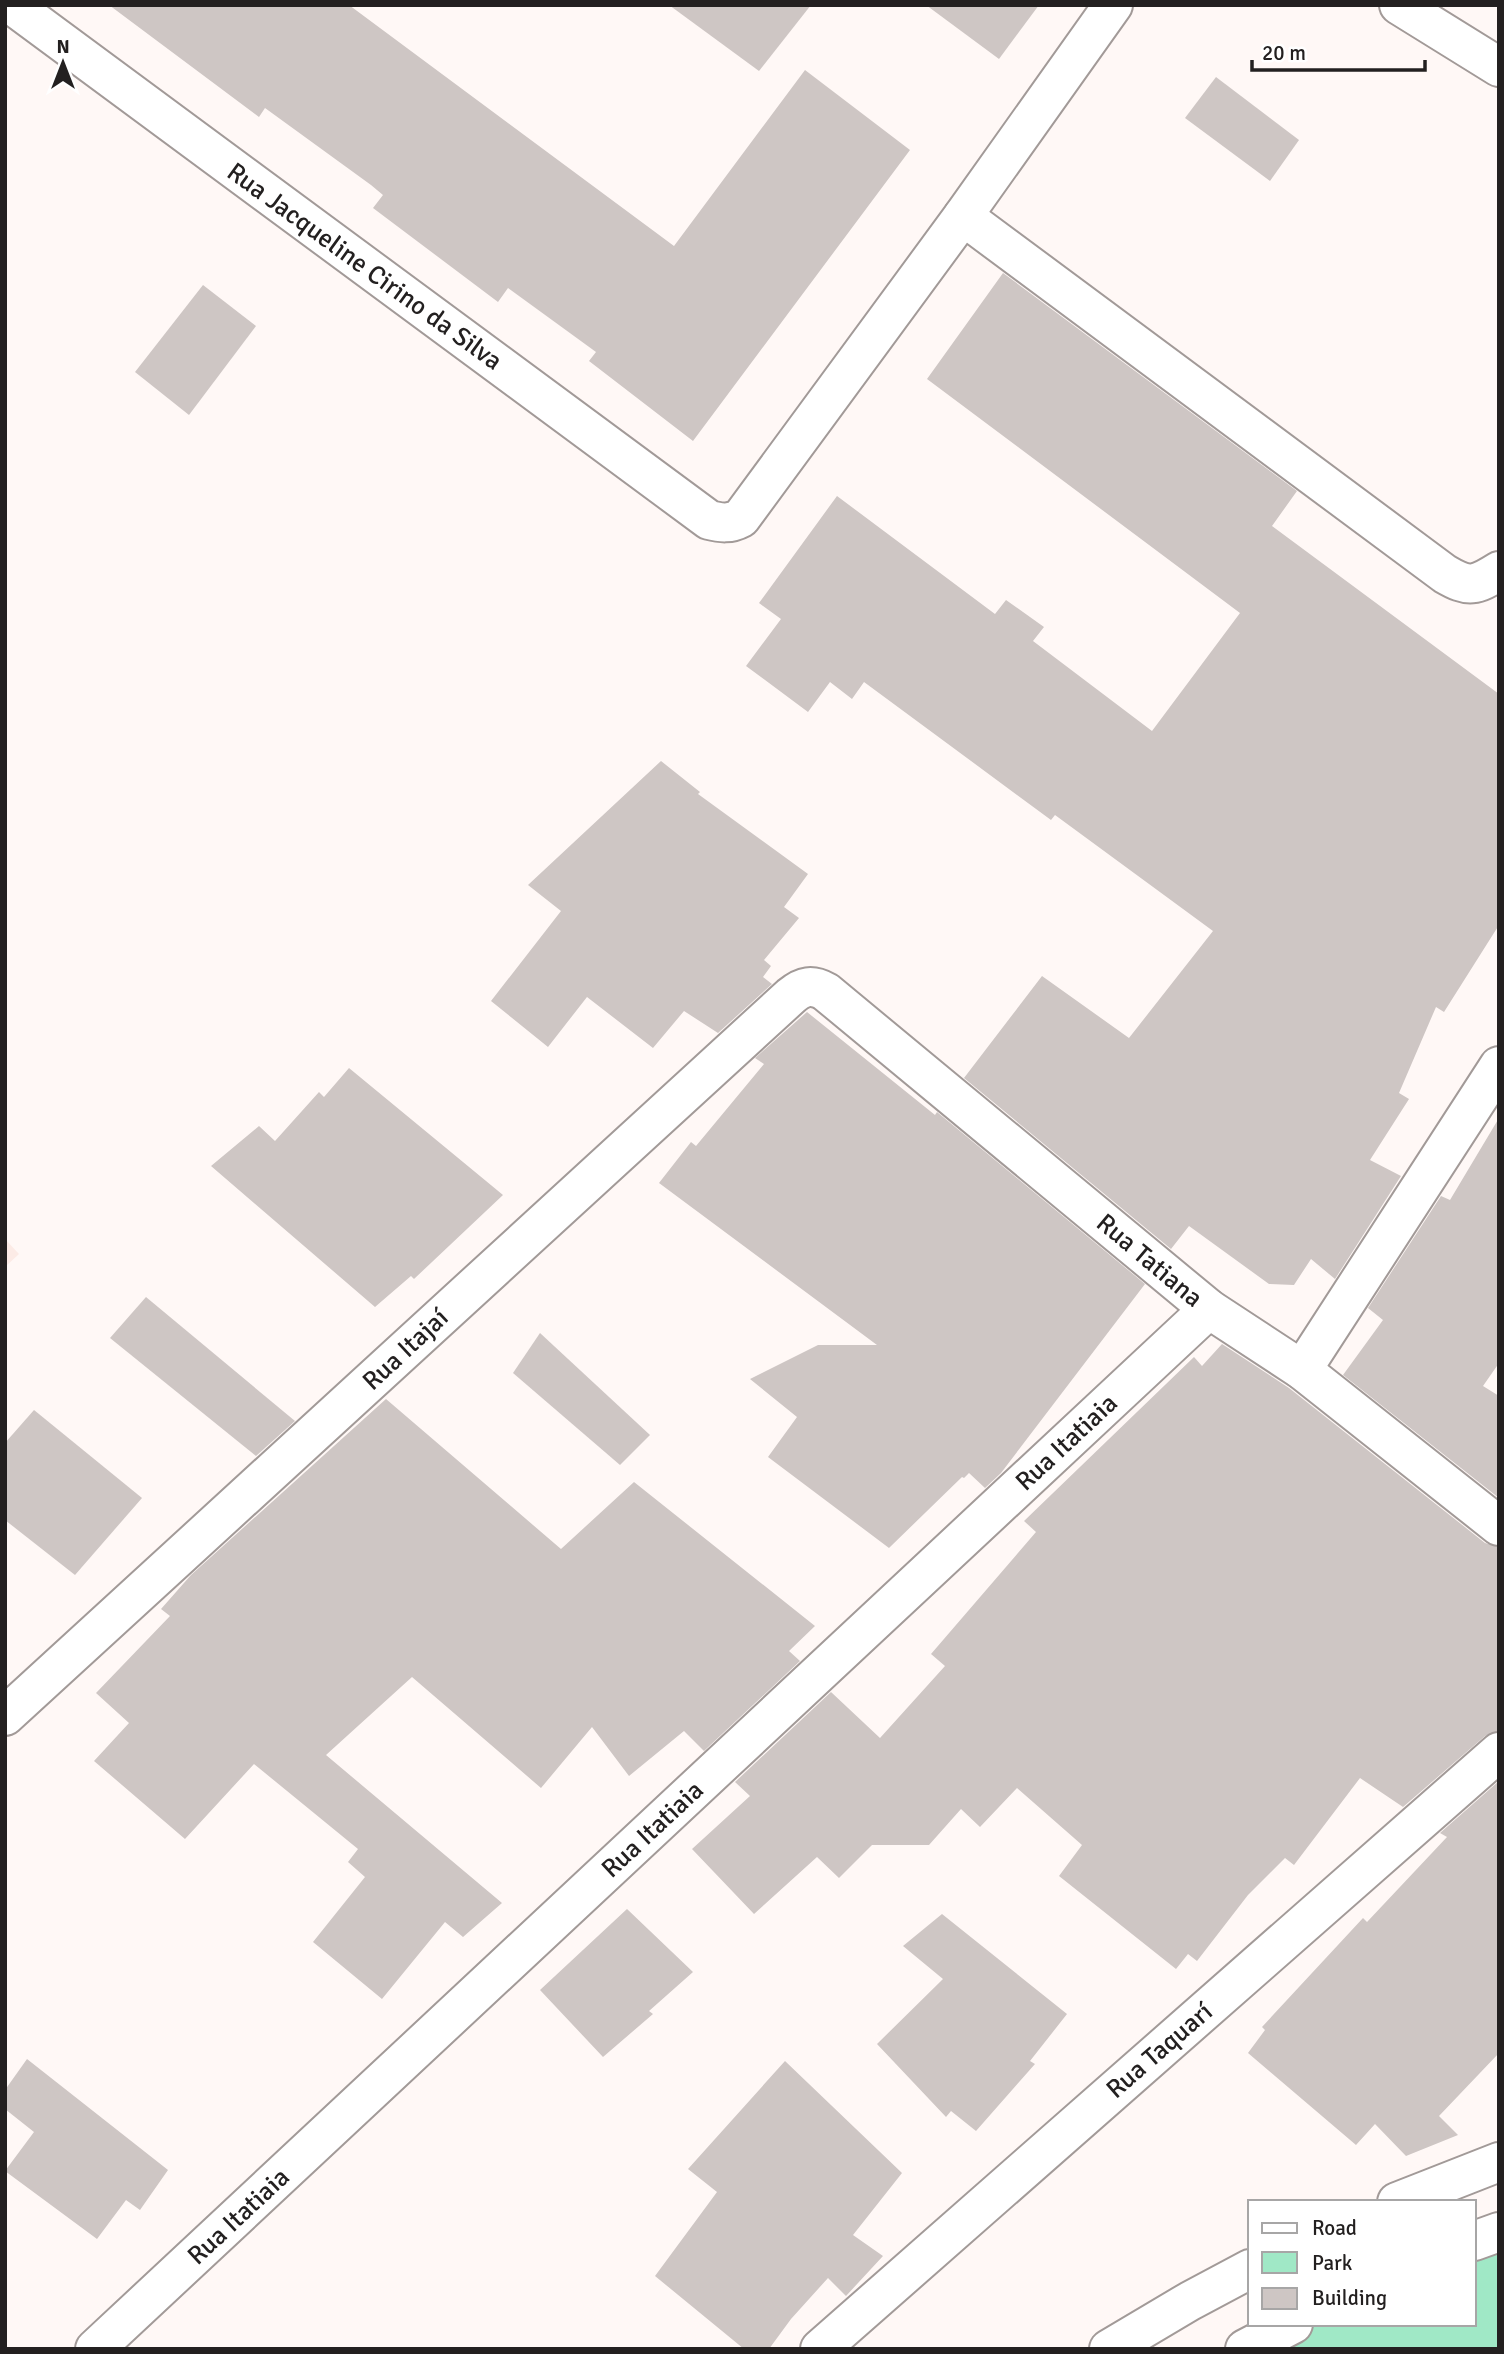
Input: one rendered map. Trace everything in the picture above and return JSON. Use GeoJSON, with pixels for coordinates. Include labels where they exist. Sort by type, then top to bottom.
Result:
{"type":"FeatureCollection","features":[{"type":"Feature","properties":{"kind":"street","name":"Rua Jacqueline Cirino da Silva"},"geometry":{"type":"LineString","coordinates":[[12,5],[709,520],[720,523],[732,523],[741,518],[963,216]]}},
{"type":"Feature","properties":{"kind":"street"},"geometry":{"type":"LineString","coordinates":[[1113,5],[963,216],[1445,574],[1466,584],[1481,582],[1499,571]]}},
{"type":"Feature","properties":{"kind":"street"},"geometry":{"type":"LineString","coordinates":[[1399,5],[1499,67]]}},
{"type":"Feature","properties":{"kind":"street","name":"Rua Tatiana"},"geometry":{"type":"LineString","coordinates":[[808,986],[818,987],[826,992],[1209,1309],[1302,1370],[1499,1526]]}},
{"type":"Feature","properties":{"kind":"street","name":"Rua Itajaí"},"geometry":{"type":"LineString","coordinates":[[5,1716],[791,996],[808,986]]}},
{"type":"Feature","properties":{"kind":"street"},"geometry":{"type":"LineString","coordinates":[[1302,1370],[1487,1112],[1499,1066]]}},
{"type":"Feature","properties":{"kind":"street","name":"Rua Itatiaia"},"geometry":{"type":"LineString","coordinates":[[95,2349],[1209,1309]]}},
{"type":"Feature","properties":{"kind":"street","name":"Rua Taquarí"},"geometry":{"type":"LineString","coordinates":[[820,2349],[1499,1752]]}},
{"type":"Feature","properties":{"kind":"street"},"geometry":{"type":"LineString","coordinates":[[1402,2200],[1499,2162]]}},
{"type":"Feature","properties":{"kind":"street"},"geometry":{"type":"LineString","coordinates":[[1476,2240],[1499,2232]]}},
{"type":"Feature","properties":{"kind":"street"},"geometry":{"type":"LineString","coordinates":[[1109,2349],[1248,2270]]}},
{"type":"Feature","properties":{"kind":"street"},"geometry":{"type":"LineString","coordinates":[[1244,2349],[1289,2326]]}},
{"type":"Feature","properties":{"kind":"shaded area"},"geometry":{"type":"Polygon","coordinates":[[[5,1239],[19,1254],[5,1267],[5,1239]]]}},
{"type":"Feature","properties":{"kind":"green space"},"geometry":{"type":"Polygon","coordinates":[[[1499,2232],[1499,2349],[1245,2349],[1289,2326],[1476,2326],[1476,2240],[1499,2232]]]}},
{"type":"Feature","properties":{"kind":"building"},"geometry":{"type":"Polygon","coordinates":[[[109,5],[349,5],[674,246],[805,70],[910,150],[693,441],[589,361],[596,352],[508,288],[498,302],[373,208],[383,195],[371,185],[265,108],[259,117],[109,5]]]}},
{"type":"Feature","properties":{"kind":"building"},"geometry":{"type":"Polygon","coordinates":[[[669,5],[811,5],[759,71],[669,5]]]}},
{"type":"Feature","properties":{"kind":"building"},"geometry":{"type":"Polygon","coordinates":[[[926,5],[1039,5],[999,59],[926,5]]]}},
{"type":"Feature","properties":{"kind":"building"},"geometry":{"type":"Polygon","coordinates":[[[1216,77],[1299,140],[1270,181],[1185,118],[1216,77]]]}},
{"type":"Feature","properties":{"kind":"building"},"geometry":{"type":"Polygon","coordinates":[[[1003,273],[1297,491],[1272,526],[1499,694],[1499,925],[1444,1012],[1436,1007],[1399,1093],[1409,1099],[1370,1160],[1401,1176],[1335,1279],[1311,1259],[1294,1285],[1269,1284],[1189,1226],[1171,1249],[964,1078],[1042,976],[1129,1038],[1213,931],[1055,815],[1051,820],[864,682],[852,699],[830,682],[808,712],[746,666],[781,619],[759,603],[837,496],[995,614],[1006,600],[1044,627],[1033,641],[1152,731],[1240,613],[927,379],[1003,273]]]}},
{"type":"Feature","properties":{"kind":"building"},"geometry":{"type":"Polygon","coordinates":[[[203,285],[256,326],[189,415],[135,372],[203,285]]]}},
{"type":"Feature","properties":{"kind":"building"},"geometry":{"type":"Polygon","coordinates":[[[661,761],[700,792],[698,794],[808,874],[784,907],[799,918],[764,960],[771,966],[763,977],[772,984],[718,1033],[684,1011],[653,1048],[587,997],[548,1047],[491,1001],[561,911],[528,885],[661,761]]]}},
{"type":"Feature","properties":{"kind":"building"},"geometry":{"type":"Polygon","coordinates":[[[807,1012],[935,1115],[937,1112],[1145,1284],[1001,1473],[985,1488],[969,1473],[962,1477],[889,1548],[768,1457],[797,1417],[750,1379],[818,1345],[877,1345],[659,1183],[691,1142],[696,1146],[764,1064],[755,1058],[807,1012]]]}},
{"type":"Feature","properties":{"kind":"building"},"geometry":{"type":"Polygon","coordinates":[[[349,1068],[503,1195],[414,1279],[411,1276],[375,1307],[211,1166],[259,1126],[275,1141],[319,1092],[324,1097],[349,1068]]]}},
{"type":"Feature","properties":{"kind":"building"},"geometry":{"type":"Polygon","coordinates":[[[1499,1118],[1499,1363],[1483,1386],[1499,1396],[1499,1498],[1343,1375],[1383,1320],[1368,1308],[1441,1196],[1450,1200],[1499,1118]]]}},
{"type":"Feature","properties":{"kind":"building"},"geometry":{"type":"Polygon","coordinates":[[[146,1297],[295,1421],[256,1456],[110,1338],[146,1297]]]}},
{"type":"Feature","properties":{"kind":"building"},"geometry":{"type":"Polygon","coordinates":[[[540,1333],[650,1435],[620,1465],[513,1373],[540,1333]]]}},
{"type":"Feature","properties":{"kind":"building"},"geometry":{"type":"Polygon","coordinates":[[[1222,1344],[1289,1388],[1485,1543],[1499,1547],[1499,1731],[1485,1736],[1403,1807],[1360,1778],[1294,1865],[1285,1858],[1248,1895],[1197,1961],[1188,1954],[1176,1969],[1059,1876],[1082,1845],[1017,1788],[980,1827],[961,1809],[929,1845],[872,1845],[839,1878],[817,1857],[754,1914],[692,1849],[750,1796],[735,1782],[831,1692],[880,1738],[945,1666],[931,1654],[1036,1532],[1024,1521],[1194,1357],[1202,1366],[1222,1344]]]}},
{"type":"Feature","properties":{"kind":"building"},"geometry":{"type":"Polygon","coordinates":[[[386,1399],[561,1549],[634,1482],[815,1626],[789,1651],[800,1661],[704,1751],[684,1731],[629,1776],[592,1727],[541,1788],[412,1677],[326,1755],[502,1903],[463,1937],[445,1922],[382,1999],[313,1942],[365,1877],[348,1862],[358,1849],[254,1764],[185,1839],[94,1761],[129,1723],[96,1693],[170,1616],[161,1609],[191,1575],[386,1399]]]}},
{"type":"Feature","properties":{"kind":"building"},"geometry":{"type":"Polygon","coordinates":[[[34,1410],[142,1498],[75,1575],[5,1520],[5,1443],[34,1410]]]}},
{"type":"Feature","properties":{"kind":"building"},"geometry":{"type":"Polygon","coordinates":[[[1499,1781],[1499,2053],[1439,2116],[1458,2135],[1406,2156],[1375,2124],[1356,2145],[1248,2053],[1265,2030],[1262,2027],[1363,1918],[1367,1922],[1447,1837],[1440,1833],[1499,1781]]]}},
{"type":"Feature","properties":{"kind":"building"},"geometry":{"type":"Polygon","coordinates":[[[627,1909],[693,1972],[649,2011],[653,2014],[603,2057],[540,1990],[627,1909]]]}},
{"type":"Feature","properties":{"kind":"building"},"geometry":{"type":"Polygon","coordinates":[[[942,1914],[1067,2014],[1030,2061],[1035,2064],[976,2131],[951,2111],[946,2117],[877,2044],[943,1979],[903,1946],[942,1914]]]}},
{"type":"Feature","properties":{"kind":"building"},"geometry":{"type":"Polygon","coordinates":[[[27,2059],[168,2170],[140,2210],[126,2200],[97,2239],[5,2171],[34,2132],[5,2109],[5,2090],[27,2059]]]}},
{"type":"Feature","properties":{"kind":"building"},"geometry":{"type":"Polygon","coordinates":[[[785,2061],[902,2173],[853,2235],[883,2256],[846,2296],[828,2278],[791,2319],[769,2349],[744,2349],[655,2276],[717,2192],[688,2169],[785,2061]]]}}]}
